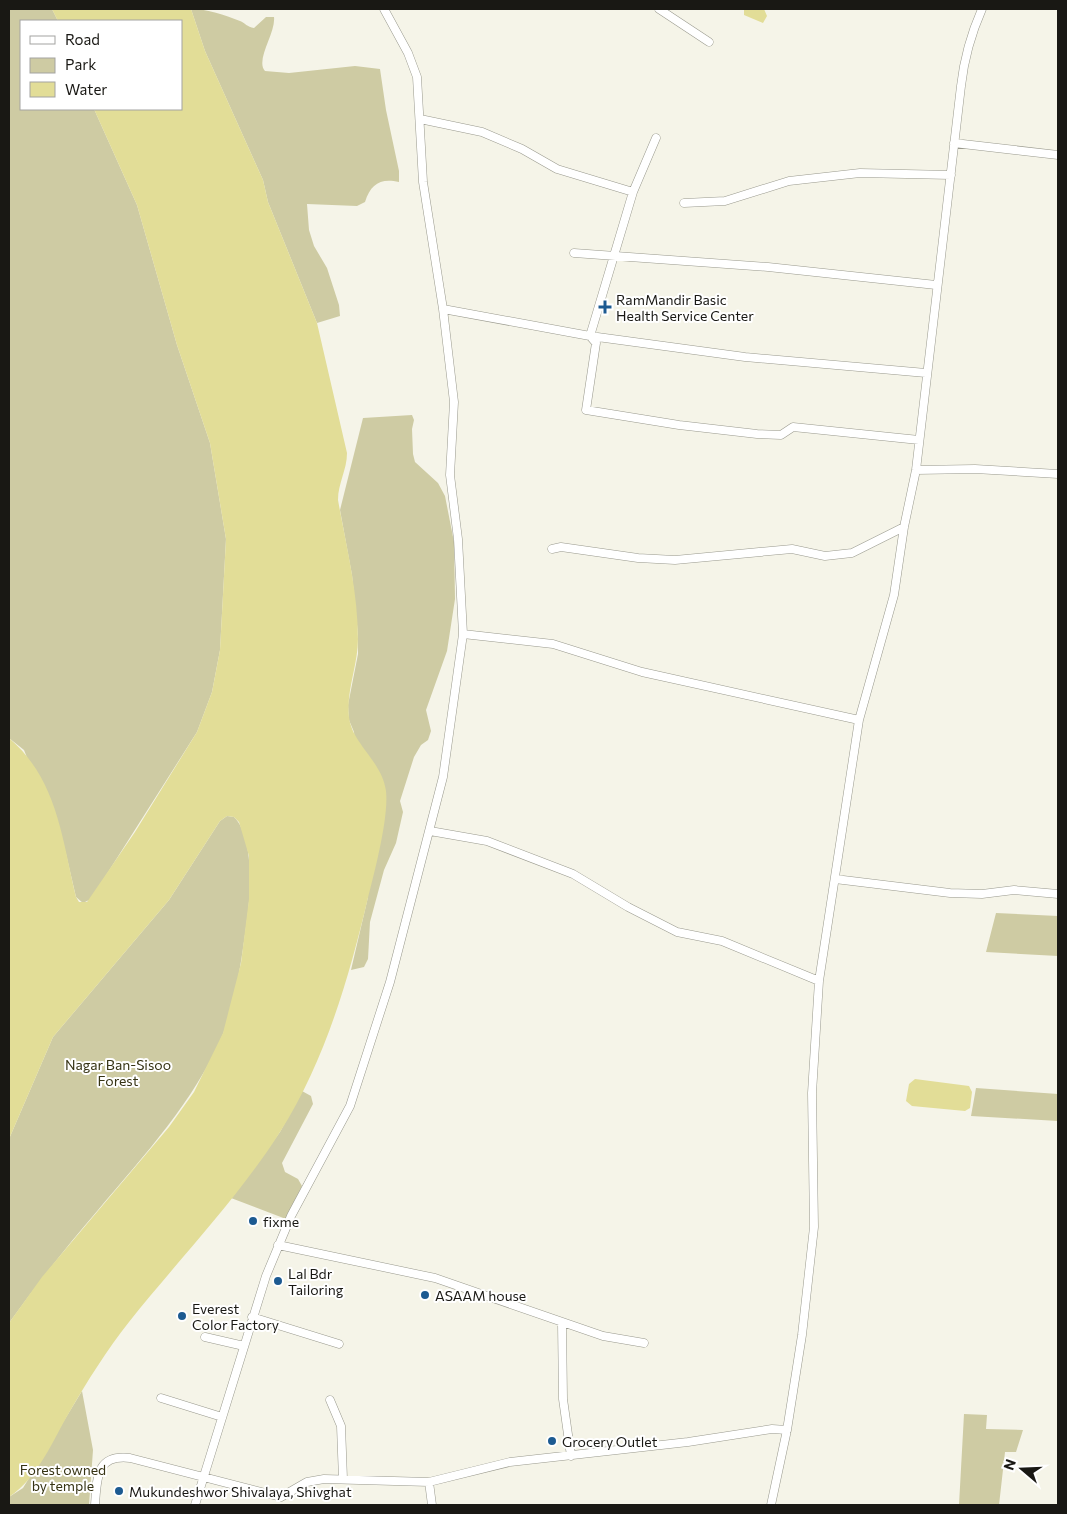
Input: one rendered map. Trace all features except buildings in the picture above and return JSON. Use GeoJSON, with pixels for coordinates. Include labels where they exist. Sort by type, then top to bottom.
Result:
{"type":"FeatureCollection","features":[{"type":"Feature","properties":{"kind":"street"},"geometry":{"type":"LineString","coordinates":[[195,1505],[252,1317],[278,1245],[354,1096],[390,982],[443,776],[463,634],[458,534],[450,475],[454,402],[443,309],[423,182],[420,119],[414,65],[384,9]]}},
{"type":"Feature","properties":{"kind":"street"},"geometry":{"type":"LineString","coordinates":[[659,9],[709,42]]}},
{"type":"Feature","properties":{"kind":"street"},"geometry":{"type":"LineString","coordinates":[[771,1505],[787,1430],[802,1335],[814,1227],[812,1093],[819,981],[859,720],[894,595],[904,527],[916,470],[936,285],[964,60],[972,30],[982,9]]}},
{"type":"Feature","properties":{"kind":"street"},"geometry":{"type":"LineString","coordinates":[[420,119],[482,132],[557,169],[633,192]]}},
{"type":"Feature","properties":{"kind":"street"},"geometry":{"type":"LineString","coordinates":[[590,336],[633,192],[656,138]]}},
{"type":"Feature","properties":{"kind":"street"},"geometry":{"type":"LineString","coordinates":[[954,143],[1058,155]]}},
{"type":"Feature","properties":{"kind":"street"},"geometry":{"type":"LineString","coordinates":[[684,203],[724,201],[789,181],[816,178],[860,174],[951,175]]}},
{"type":"Feature","properties":{"kind":"street"},"geometry":{"type":"LineString","coordinates":[[574,253],[768,267],[936,285]]}},
{"type":"Feature","properties":{"kind":"street"},"geometry":{"type":"LineString","coordinates":[[443,309],[590,336],[745,357],[926,373]]}},
{"type":"Feature","properties":{"kind":"street"},"geometry":{"type":"LineString","coordinates":[[590,336],[596,343],[586,410],[679,425],[758,434],[781,435],[792,427],[919,440]]}},
{"type":"Feature","properties":{"kind":"street"},"geometry":{"type":"LineString","coordinates":[[916,470],[974,469],[1058,474]]}},
{"type":"Feature","properties":{"kind":"street"},"geometry":{"type":"LineString","coordinates":[[552,549],[561,547],[638,558],[675,560],[792,549],[825,556],[852,553],[904,527]]}},
{"type":"Feature","properties":{"kind":"street"},"geometry":{"type":"LineString","coordinates":[[463,634],[553,644],[642,672],[859,720]]}},
{"type":"Feature","properties":{"kind":"street"},"geometry":{"type":"LineString","coordinates":[[430,831],[487,841],[573,874],[628,907],[676,932],[722,941],[819,981]]}},
{"type":"Feature","properties":{"kind":"street"},"geometry":{"type":"LineString","coordinates":[[835,879],[950,893],[982,894],[1014,890],[1058,894]]}},
{"type":"Feature","properties":{"kind":"street"},"geometry":{"type":"LineString","coordinates":[[278,1245],[435,1278],[603,1336],[644,1343]]}},
{"type":"Feature","properties":{"kind":"street"},"geometry":{"type":"LineString","coordinates":[[252,1317],[339,1344]]}},
{"type":"Feature","properties":{"kind":"street"},"geometry":{"type":"LineString","coordinates":[[562,1323],[563,1399],[571,1456]]}},
{"type":"Feature","properties":{"kind":"street"},"geometry":{"type":"LineString","coordinates":[[205,1337],[244,1346]]}},
{"type":"Feature","properties":{"kind":"street"},"geometry":{"type":"LineString","coordinates":[[161,1398],[222,1417]]}},
{"type":"Feature","properties":{"kind":"street"},"geometry":{"type":"LineString","coordinates":[[330,1400],[341,1426],[343,1479]]}},
{"type":"Feature","properties":{"kind":"street"},"geometry":{"type":"LineString","coordinates":[[95,1505],[100,1473],[107,1460],[114,1457],[130,1458],[281,1497],[307,1482],[324,1478],[429,1482],[510,1462],[688,1442],[772,1429],[787,1430]]}},
{"type":"Feature","properties":{"kind":"street"},"geometry":{"type":"LineString","coordinates":[[429,1482],[432,1505]]}},
{"type":"Feature","properties":{"kind":"green space"},"geometry":{"type":"Polygon","coordinates":[[[9,9],[52,9],[58,20],[20,20],[20,110],[94,110],[137,205],[177,345],[210,443],[226,539],[220,650],[212,692],[197,732],[91,899],[83,903],[76,897],[66,854],[24,750],[9,738],[9,9]]]}},
{"type":"Feature","properties":{"kind":"green space"},"geometry":{"type":"Polygon","coordinates":[[[191,9],[222,15],[254,28],[266,17],[274,17],[272,31],[262,60],[265,71],[289,73],[355,66],[380,69],[386,110],[399,171],[399,182],[387,181],[377,184],[370,191],[365,202],[357,206],[307,204],[309,230],[314,246],[327,268],[339,305],[340,316],[317,323],[268,202],[263,180],[205,51],[191,9]]]}},
{"type":"Feature","properties":{"kind":"green space"},"geometry":{"type":"Polygon","coordinates":[[[412,415],[414,420],[412,429],[415,462],[438,483],[445,496],[454,542],[455,599],[447,651],[426,710],[431,731],[428,740],[421,745],[414,757],[400,801],[403,812],[396,843],[384,870],[370,922],[368,959],[364,967],[351,970],[368,897],[354,732],[349,720],[348,705],[358,654],[358,634],[352,575],[340,510],[363,418],[412,415]]]}},
{"type":"Feature","properties":{"kind":"green space","name":"Nagar Ban-Sisoo Forest"},"geometry":{"type":"Polygon","coordinates":[[[227,816],[234,817],[245,836],[248,849],[250,889],[239,974],[223,1034],[211,1059],[183,1105],[64,1251],[9,1323],[9,1139],[53,1037],[169,900],[220,821],[227,816]]]}},
{"type":"Feature","properties":{"kind":"green space"},"geometry":{"type":"Polygon","coordinates":[[[996,913],[1058,916],[1058,956],[986,952],[996,913]]]}},
{"type":"Feature","properties":{"kind":"green space"},"geometry":{"type":"Polygon","coordinates":[[[976,1088],[1058,1094],[1058,1121],[971,1116],[976,1088]]]}},
{"type":"Feature","properties":{"kind":"green space"},"geometry":{"type":"Polygon","coordinates":[[[302,1091],[311,1096],[313,1104],[282,1163],[285,1172],[298,1179],[302,1186],[286,1219],[231,1198],[280,1132],[302,1091]]]}},
{"type":"Feature","properties":{"kind":"green space","name":"Forest owned by temple"},"geometry":{"type":"Polygon","coordinates":[[[82,1391],[93,1450],[89,1505],[9,1505],[9,1497],[23,1488],[82,1391]]]}},
{"type":"Feature","properties":{"kind":"green space"},"geometry":{"type":"Polygon","coordinates":[[[964,1414],[987,1415],[986,1429],[1023,1430],[1016,1452],[1005,1452],[999,1505],[959,1505],[964,1414]]]}},
{"type":"Feature","properties":{"kind":"water"},"geometry":{"type":"Polygon","coordinates":[[[52,9],[191,9],[205,51],[263,180],[268,202],[317,323],[347,453],[338,500],[354,586],[358,639],[349,698],[349,717],[355,736],[383,780],[386,802],[377,862],[352,962],[322,1050],[296,1106],[245,1182],[105,1354],[37,1469],[9,1497],[9,1323],[42,1277],[169,1127],[194,1092],[223,1033],[241,963],[249,899],[249,856],[239,822],[234,817],[227,816],[220,821],[169,900],[53,1037],[9,1139],[9,738],[25,754],[38,772],[48,791],[61,832],[76,897],[79,902],[87,902],[135,832],[197,732],[212,692],[220,650],[226,539],[210,443],[177,345],[137,205],[94,110],[182,110],[182,20],[58,20],[52,9]]]}},
{"type":"Feature","properties":{"kind":"water"},"geometry":{"type":"Polygon","coordinates":[[[744,9],[764,9],[767,16],[763,23],[744,15],[744,9]]]}},
{"type":"Feature","properties":{"kind":"water"},"geometry":{"type":"Polygon","coordinates":[[[915,1079],[969,1086],[972,1092],[970,1108],[965,1111],[912,1106],[906,1101],[909,1084],[915,1079]]]}},
{"type":"Feature","properties":{"kind":"place","name":"RamMandir Basic Health Service Center"},"geometry":{"type":"Point","coordinates":[605,307]}},
{"type":"Feature","properties":{"kind":"place","name":"fixme"},"geometry":{"type":"Point","coordinates":[253,1221]}},
{"type":"Feature","properties":{"kind":"place","name":"Lal Bdr Tailoring"},"geometry":{"type":"Point","coordinates":[278,1281]}},
{"type":"Feature","properties":{"kind":"place","name":"ASAAM house"},"geometry":{"type":"Point","coordinates":[425,1295]}},
{"type":"Feature","properties":{"kind":"place","name":"Everest Color Factory"},"geometry":{"type":"Point","coordinates":[182,1316]}},
{"type":"Feature","properties":{"kind":"place","name":"Grocery Outlet"},"geometry":{"type":"Point","coordinates":[552,1441]}},
{"type":"Feature","properties":{"kind":"place","name":"Mukundeshwor Shivalaya, Shivghat"},"geometry":{"type":"Point","coordinates":[119,1491]}}]}
